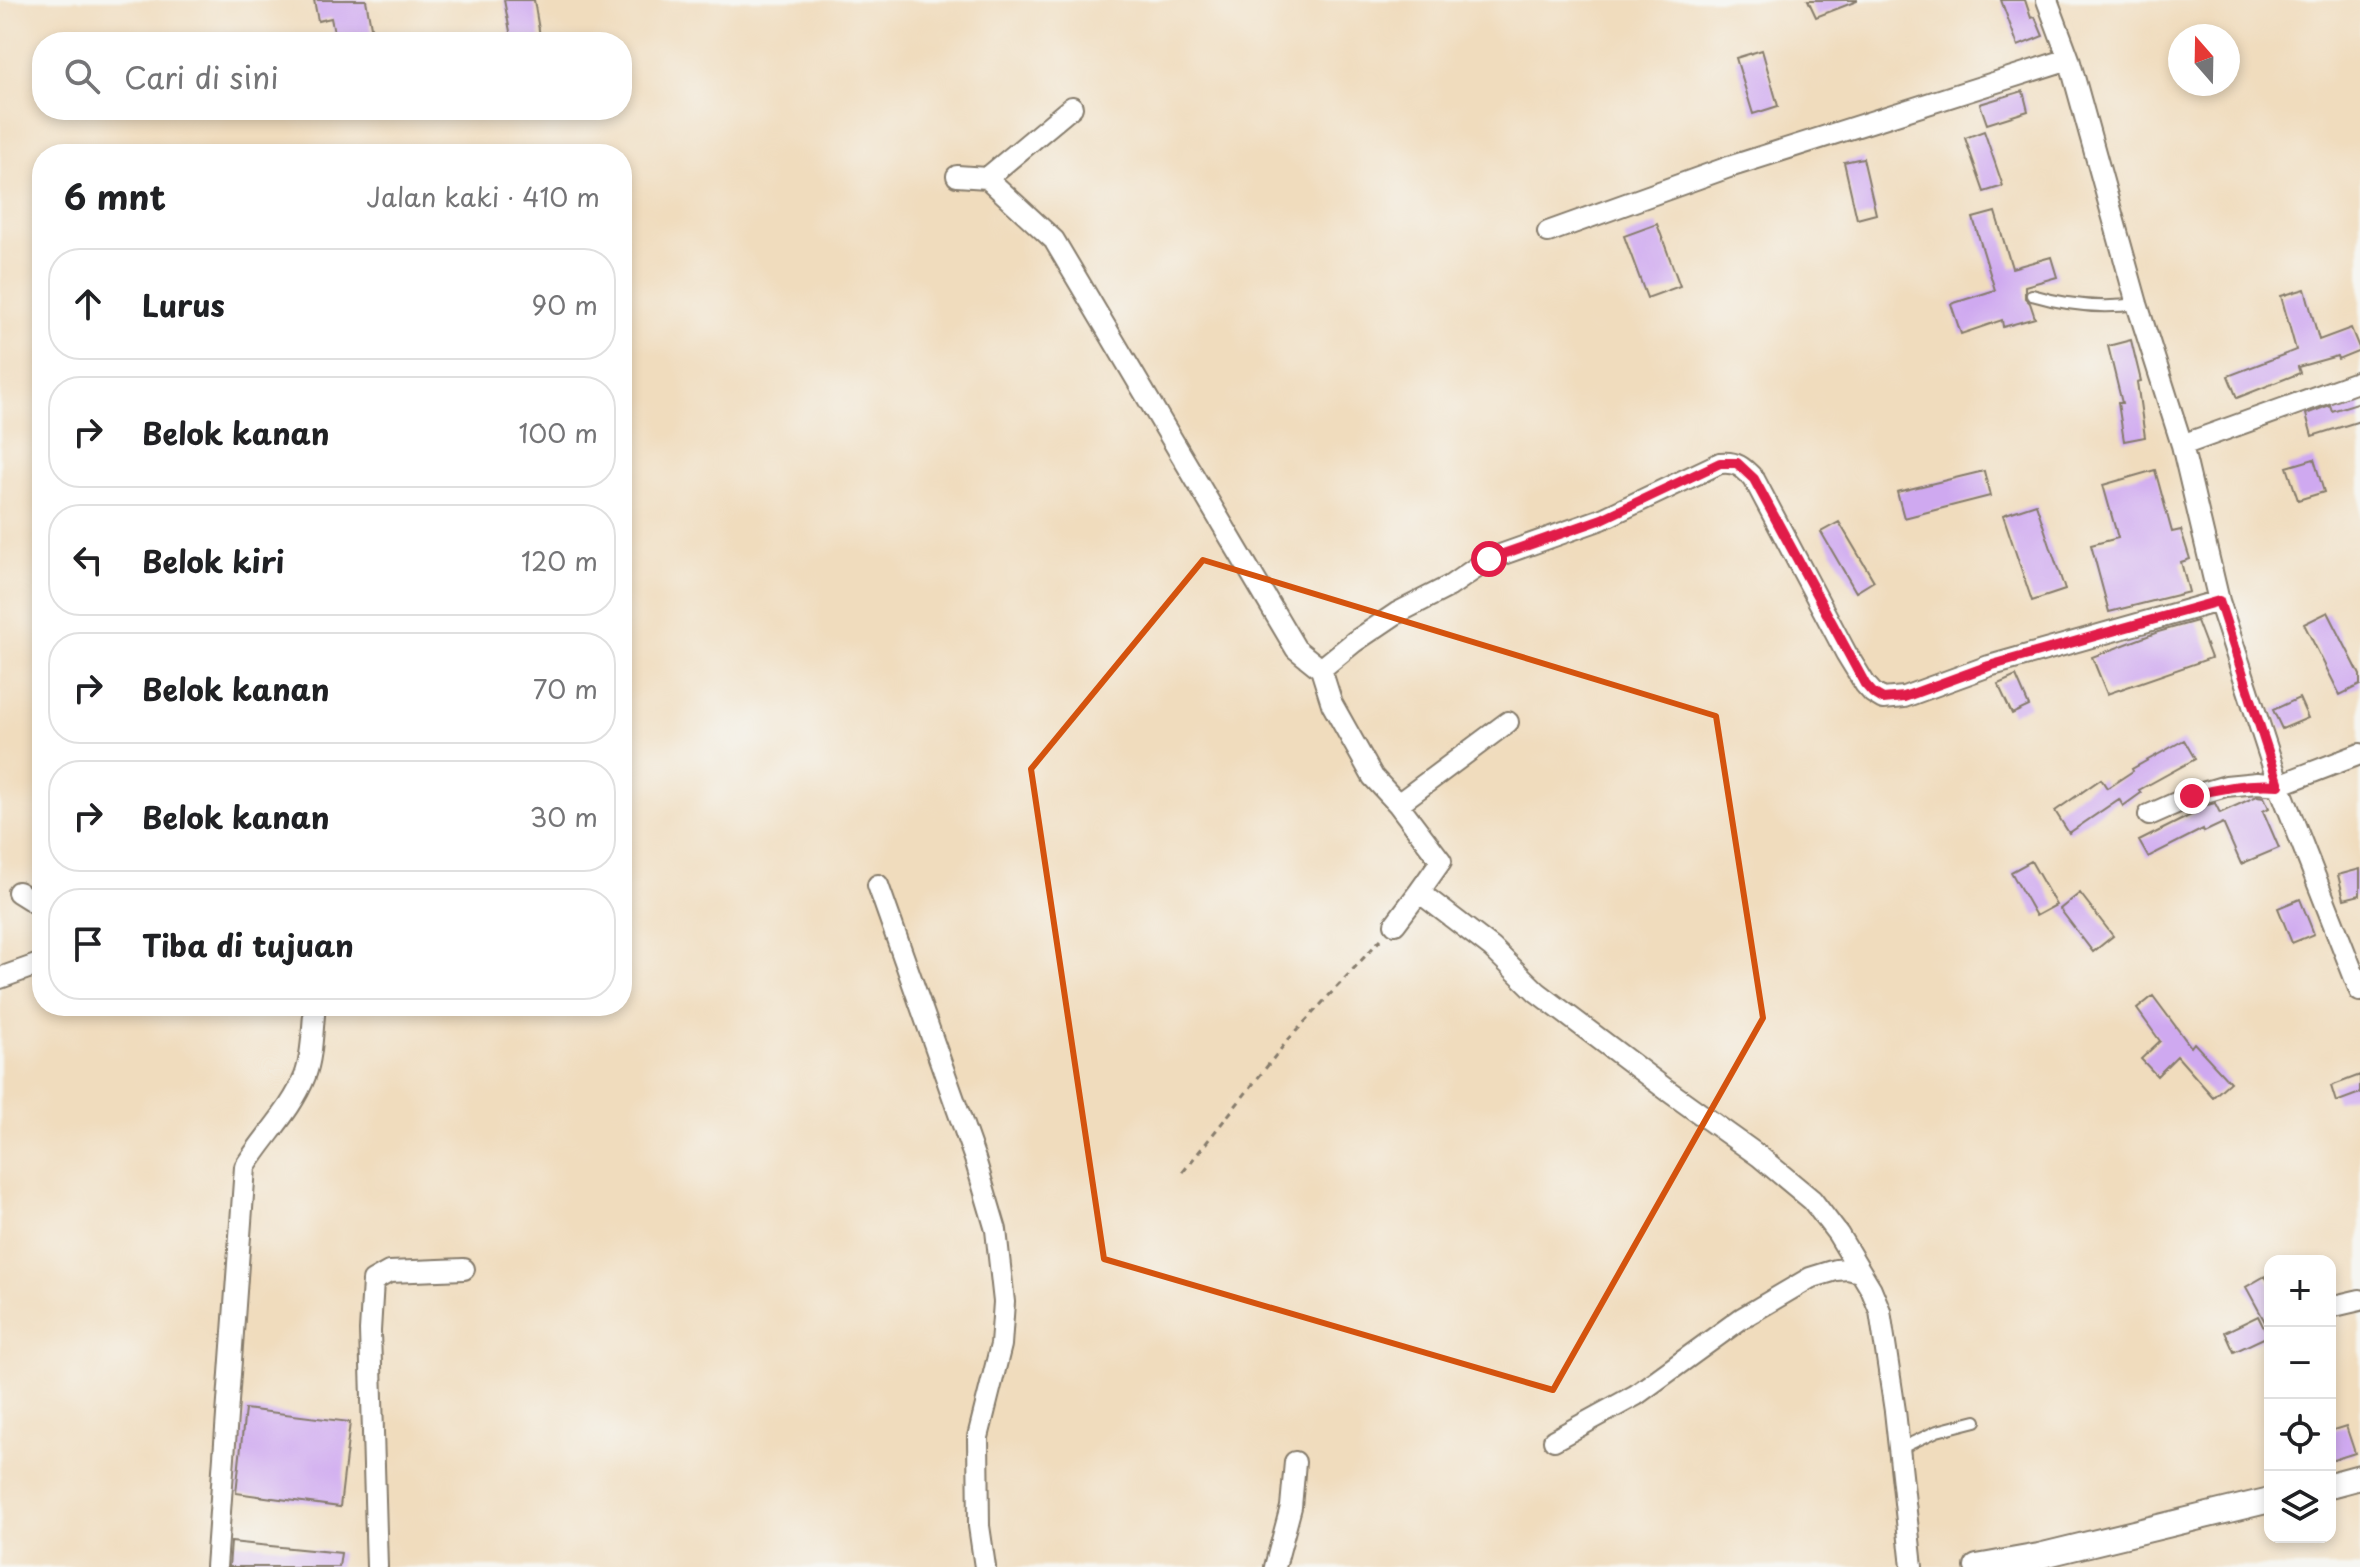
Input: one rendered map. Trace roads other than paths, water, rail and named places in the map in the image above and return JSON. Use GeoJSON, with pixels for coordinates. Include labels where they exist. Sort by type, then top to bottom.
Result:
{"type":"FeatureCollection","features":[{"type":"Feature","properties":{"kind":"street"},"geometry":{"type":"LineString","coordinates":[[2047,0],[2069,59],[2137,304],[2182,445],[2219,601],[2279,785],[2360,991]]}},
{"type":"Feature","properties":{"kind":"street"},"geometry":{"type":"LineString","coordinates":[[1548,232],[1729,167],[2069,59]]}},
{"type":"Feature","properties":{"kind":"street"},"geometry":{"type":"LineString","coordinates":[[987,178],[1072,107]]}},
{"type":"Feature","properties":{"kind":"street"},"geometry":{"type":"LineString","coordinates":[[957,176],[987,178],[1054,240],[1296,649],[1321,669],[1332,704],[1373,777],[1398,804],[1441,861],[1395,924]]}},
{"type":"Feature","properties":{"kind":"street"},"geometry":{"type":"LineString","coordinates":[[2182,445],[2360,381]]}},
{"type":"Feature","properties":{"kind":"street"},"geometry":{"type":"LineString","coordinates":[[1321,669],[1397,613],[1450,586],[1489,559],[1602,519],[1728,462],[1737,463],[1754,479],[1853,664],[1865,684],[1883,699],[1904,697],[1989,666],[2219,601]]}},
{"type":"Feature","properties":{"kind":"street"},"geometry":{"type":"LineString","coordinates":[[1398,804],[1508,722]]}},
{"type":"Feature","properties":{"kind":"street"},"geometry":{"type":"LineString","coordinates":[[2149,815],[2192,796],[2226,786],[2257,783],[2279,785],[2360,754]]}},
{"type":"Feature","properties":{"kind":"street"},"geometry":{"type":"LineString","coordinates":[[878,885],[975,1159],[996,1230],[1004,1302],[1001,1345],[978,1437],[979,1526],[985,1567]]}},
{"type":"Feature","properties":{"kind":"street"},"geometry":{"type":"LineString","coordinates":[[18,892],[32,901]]}},
{"type":"Feature","properties":{"kind":"street"},"geometry":{"type":"LineString","coordinates":[[1419,892],[1492,948],[1537,992],[1790,1181],[1821,1211],[1838,1234],[1871,1289],[1880,1311],[1912,1567]]}},
{"type":"Feature","properties":{"kind":"street"},"geometry":{"type":"LineString","coordinates":[[0,978],[32,967]]}},
{"type":"Feature","properties":{"kind":"street"},"geometry":{"type":"LineString","coordinates":[[216,1567],[245,1167],[261,1140],[284,1116],[306,1075],[314,1016]]}},
{"type":"Feature","properties":{"kind":"street"},"geometry":{"type":"LineString","coordinates":[[377,1567],[370,1331],[373,1281],[389,1272],[464,1269]]}},
{"type":"Feature","properties":{"kind":"street"},"geometry":{"type":"LineString","coordinates":[[1554,1440],[1636,1395],[1742,1318],[1810,1278],[1836,1270],[1860,1272]]}},
{"type":"Feature","properties":{"kind":"street"},"geometry":{"type":"LineString","coordinates":[[2336,1306],[2360,1300]]}},
{"type":"Feature","properties":{"kind":"street"},"geometry":{"type":"LineString","coordinates":[[1275,1567],[1291,1507],[1295,1462]]}},
{"type":"Feature","properties":{"kind":"street"},"geometry":{"type":"LineString","coordinates":[[2336,1483],[2360,1477]]}},
{"type":"Feature","properties":{"kind":"street"},"geometry":{"type":"LineString","coordinates":[[1977,1567],[2039,1556],[2264,1501]]}},
{"type":"Feature","properties":{"kind":"lane"},"geometry":{"type":"LineString","coordinates":[[2032,295],[2056,302],[2116,307],[2137,304]]}},
{"type":"Feature","properties":{"kind":"lane"},"geometry":{"type":"LineString","coordinates":[[1899,1449],[1937,1431],[1976,1421]]}}]}
